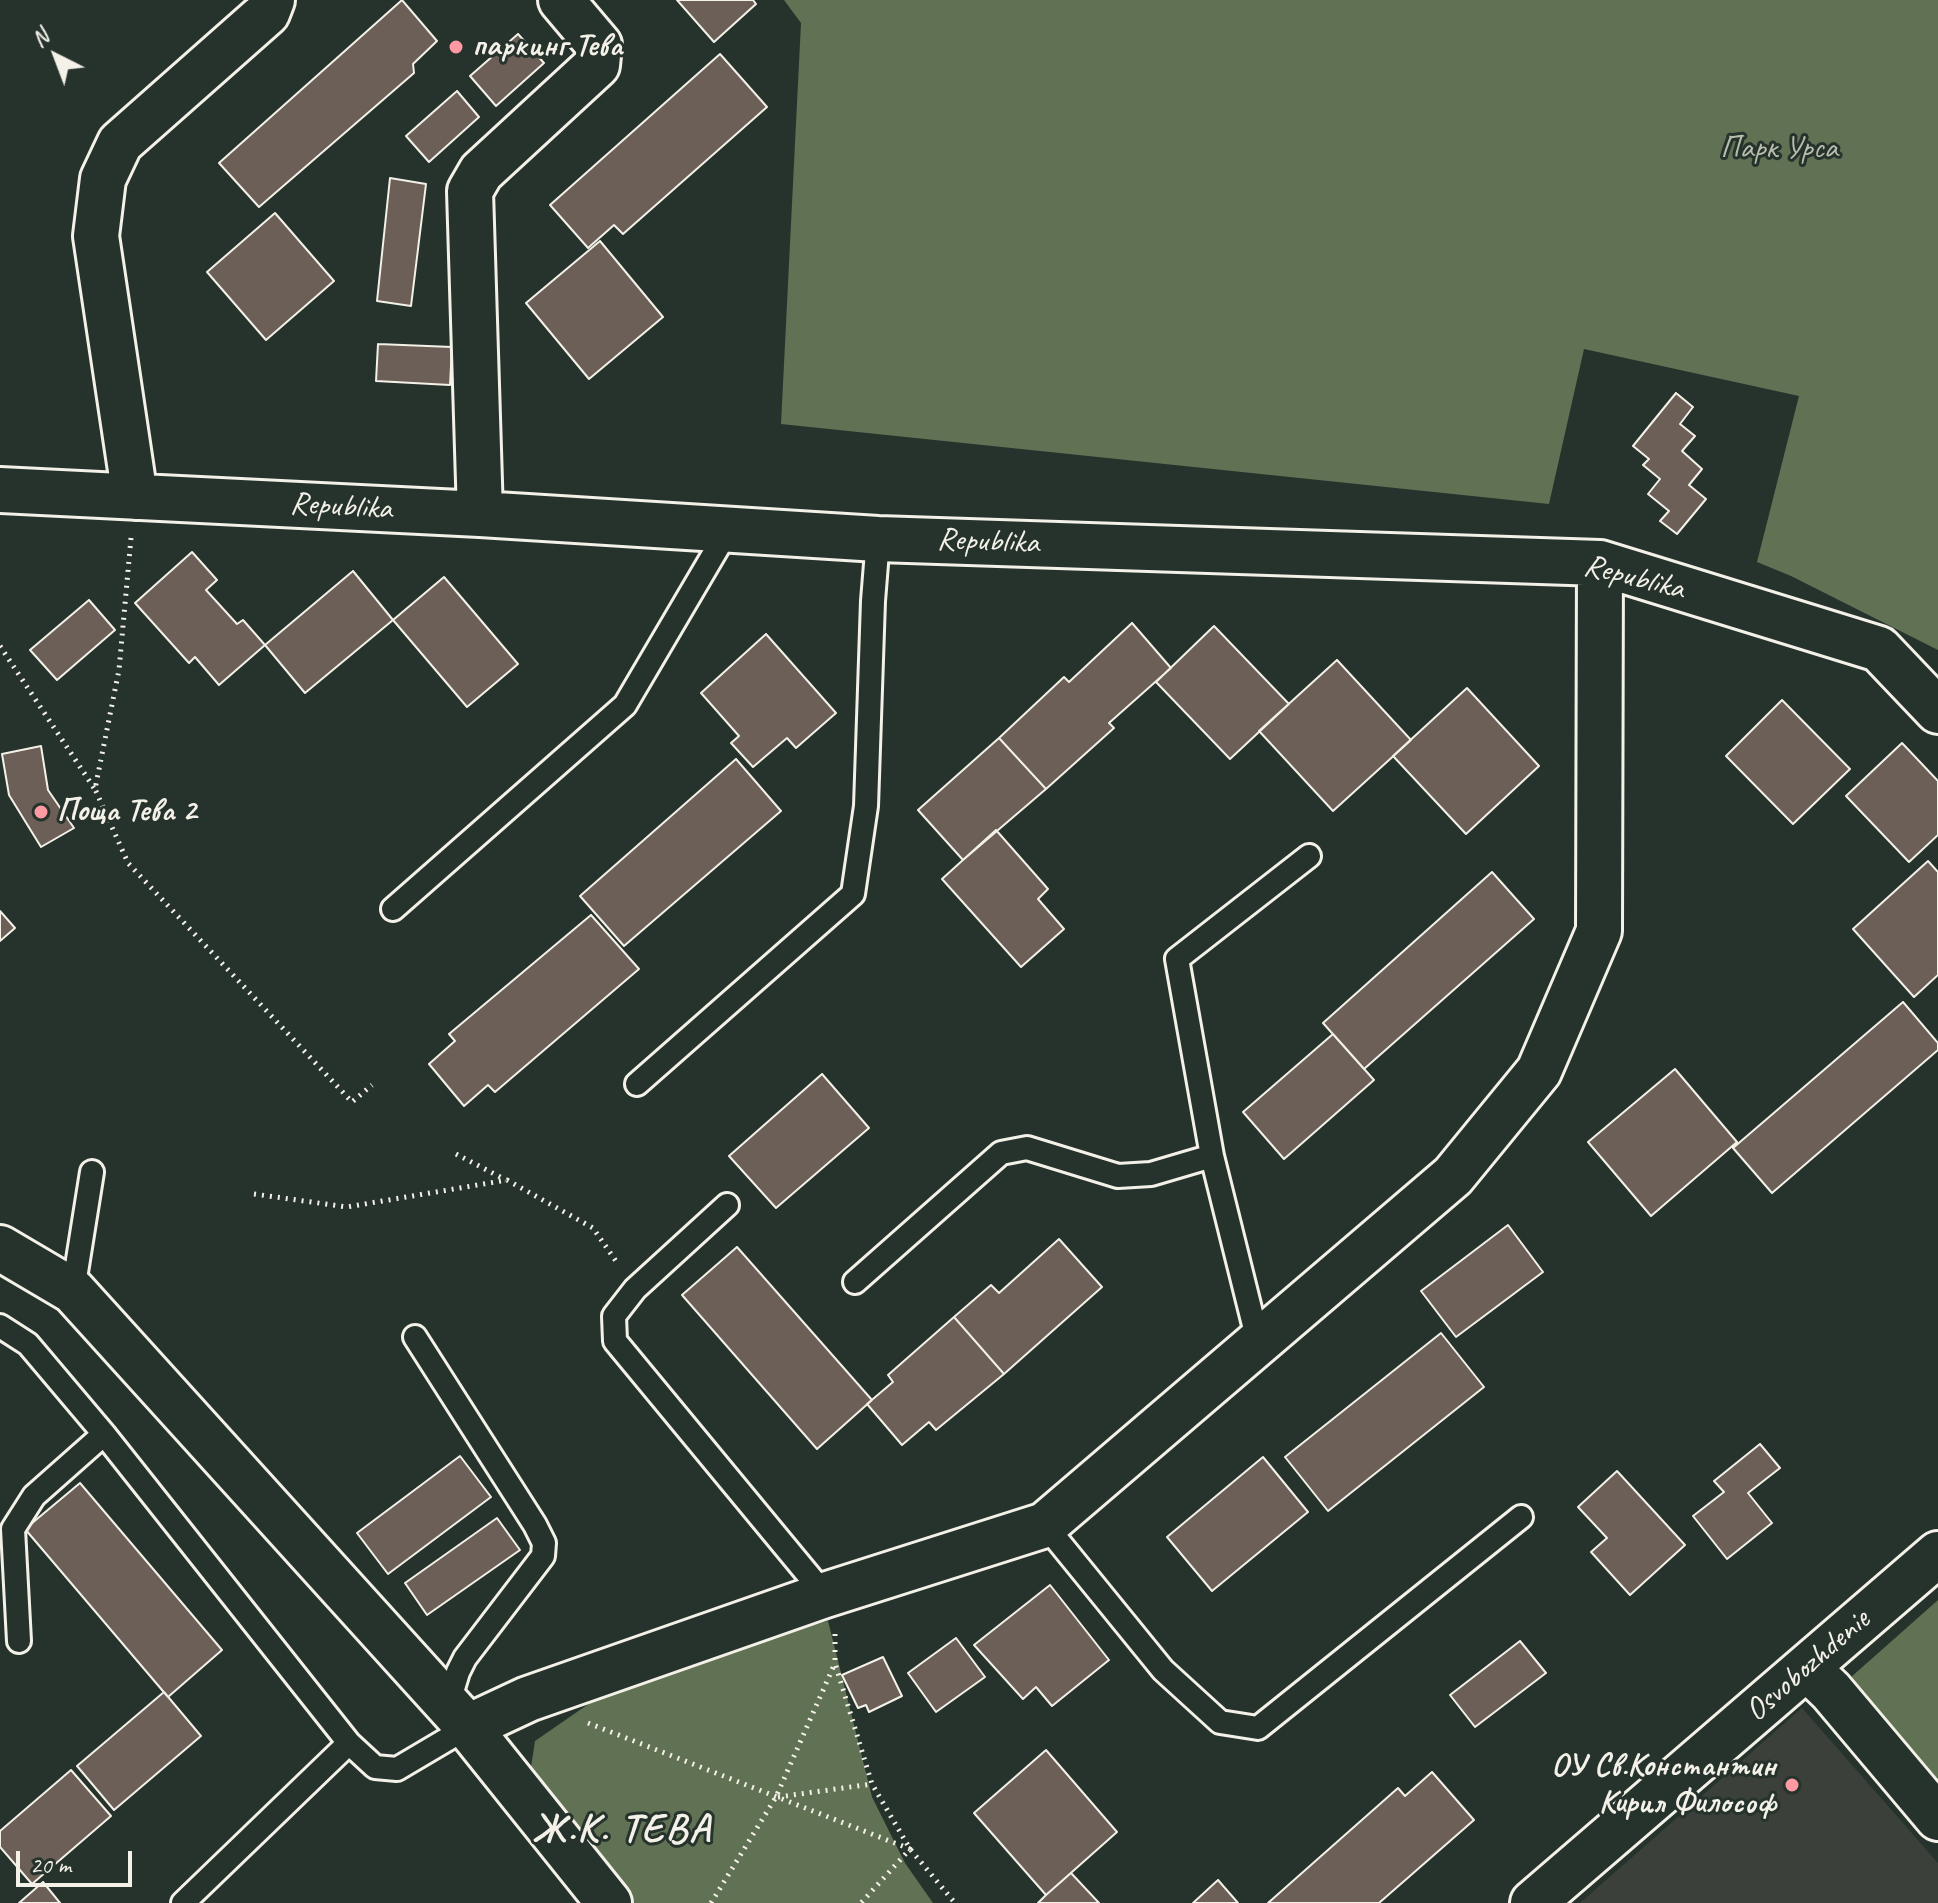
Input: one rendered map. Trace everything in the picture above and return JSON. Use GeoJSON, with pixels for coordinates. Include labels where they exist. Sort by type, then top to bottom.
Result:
{"type":"FeatureCollection","features":[{"type":"Feature","properties":{"kind":"street"},"geometry":{"type":"LineString","coordinates":[[135,497],[96,236],[103,179],[120,143],[267,13],[272,0]]}},
{"type":"Feature","properties":{"kind":"street"},"geometry":{"type":"LineString","coordinates":[[480,514],[470,191],[481,172],[597,65],[599,45],[561,0]]}},
{"type":"Feature","properties":{"kind":"street","name":"Republika"},"geometry":{"type":"LineString","coordinates":[[0,490],[480,514],[878,539],[1600,563],[1879,649],[1938,711]]}},
{"type":"Feature","properties":{"kind":"street"},"geometry":{"type":"LineString","coordinates":[[458,1716],[528,1699],[830,1594],[1045,1525],[1453,1176],[1539,1071],[1599,931],[1600,563]]}},
{"type":"Feature","properties":{"kind":"street"},"geometry":{"type":"LineString","coordinates":[[0,1248],[73,1291],[458,1716],[609,1903]]}},
{"type":"Feature","properties":{"kind":"street","name":"Osvobozhdenie"},"geometry":{"type":"LineString","coordinates":[[1533,1903],[1938,1554]]}},
{"type":"Feature","properties":{"kind":"street"},"geometry":{"type":"LineString","coordinates":[[1807,1668],[1831,1691],[1938,1818]]}},
{"type":"Feature","properties":{"kind":"lane"},"geometry":{"type":"LineString","coordinates":[[393,909],[625,705],[728,530]]}},
{"type":"Feature","properties":{"kind":"lane"},"geometry":{"type":"LineString","coordinates":[[637,1084],[853,894],[866,806],[878,539]]}},
{"type":"Feature","properties":{"kind":"lane"},"geometry":{"type":"LineString","coordinates":[[1258,1341],[1212,1156],[1177,959],[1309,856]]}},
{"type":"Feature","properties":{"kind":"lane"},"geometry":{"type":"LineString","coordinates":[[855,1282],[1001,1153],[1027,1148],[1118,1176],[1151,1174],[1212,1156]]}},
{"type":"Feature","properties":{"kind":"lane"},"geometry":{"type":"LineString","coordinates":[[73,1291],[92,1172]]}},
{"type":"Feature","properties":{"kind":"lane"},"geometry":{"type":"LineString","coordinates":[[727,1205],[635,1289],[614,1316],[615,1341],[830,1594]]}},
{"type":"Feature","properties":{"kind":"lane"},"geometry":{"type":"LineString","coordinates":[[0,1326],[28,1344],[104,1434],[349,1743],[375,1767],[397,1769],[458,1716],[465,1658],[543,1556],[544,1543],[415,1337]]}},
{"type":"Feature","properties":{"kind":"lane"},"geometry":{"type":"LineString","coordinates":[[19,1641],[13,1529],[34,1496],[104,1434]]}},
{"type":"Feature","properties":{"kind":"lane"},"geometry":{"type":"LineString","coordinates":[[1045,1525],[1163,1670],[1220,1722],[1258,1728],[1521,1517]]}},
{"type":"Feature","properties":{"kind":"lane"},"geometry":{"type":"LineString","coordinates":[[183,1903],[349,1743]]}},
{"type":"Feature","properties":{"kind":"path"},"geometry":{"type":"LineString","coordinates":[[95,789],[119,670],[135,497]]}},
{"type":"Feature","properties":{"kind":"path"},"geometry":{"type":"LineString","coordinates":[[0,646],[95,789],[128,863],[352,1102],[372,1085]]}},
{"type":"Feature","properties":{"kind":"path"},"geometry":{"type":"LineString","coordinates":[[456,1154],[593,1228],[635,1289]]}},
{"type":"Feature","properties":{"kind":"path"},"geometry":{"type":"LineString","coordinates":[[254,1194],[347,1207],[507,1180]]}},
{"type":"Feature","properties":{"kind":"path"},"geometry":{"type":"LineString","coordinates":[[830,1594],[835,1663],[872,1784],[910,1849],[955,1903]]}},
{"type":"Feature","properties":{"kind":"path"},"geometry":{"type":"LineString","coordinates":[[711,1903],[776,1797],[835,1663]]}},
{"type":"Feature","properties":{"kind":"path"},"geometry":{"type":"LineString","coordinates":[[586,1722],[910,1849]]}},
{"type":"Feature","properties":{"kind":"path"},"geometry":{"type":"LineString","coordinates":[[776,1797],[872,1784]]}},
{"type":"Feature","properties":{"kind":"path"},"geometry":{"type":"LineString","coordinates":[[861,1903],[910,1849]]}},
{"type":"Feature","properties":{"kind":"shaded area","name":"ОУ Св.Константин Кирил Философ"},"geometry":{"type":"Polygon","coordinates":[[[1802,1708],[1938,1863],[1938,1903],[1580,1903],[1802,1708]]]}},
{"type":"Feature","properties":{"kind":"green space","name":"Парк Урса"},"geometry":{"type":"Polygon","coordinates":[[[784,0],[1938,0],[1938,650],[1757,562],[1799,396],[1584,349],[1549,504],[781,424],[801,23],[784,0]]]}},
{"type":"Feature","properties":{"kind":"green space"},"geometry":{"type":"Polygon","coordinates":[[[1938,1600],[1938,1787],[1858,1699],[1850,1678],[1938,1600]]]}},
{"type":"Feature","properties":{"kind":"green space"},"geometry":{"type":"Polygon","coordinates":[[[828,1621],[872,1797],[905,1863],[933,1903],[630,1903],[529,1780],[535,1741],[590,1703],[720,1653],[828,1621]]]}},
{"type":"Feature","properties":{"kind":"building"},"geometry":{"type":"Polygon","coordinates":[[[402,0],[437,41],[413,64],[414,73],[259,207],[219,163],[402,0]]]}},
{"type":"Feature","properties":{"kind":"building"},"geometry":{"type":"Polygon","coordinates":[[[677,0],[753,0],[756,4],[714,42],[677,0]]]}},
{"type":"Feature","properties":{"kind":"building"},"geometry":{"type":"Polygon","coordinates":[[[518,34],[544,63],[496,106],[470,76],[518,34]]]}},
{"type":"Feature","properties":{"kind":"building"},"geometry":{"type":"Polygon","coordinates":[[[720,54],[767,107],[623,234],[614,225],[588,248],[550,205],[720,54]]]}},
{"type":"Feature","properties":{"kind":"building"},"geometry":{"type":"Polygon","coordinates":[[[457,91],[479,117],[429,162],[406,136],[457,91]]]}},
{"type":"Feature","properties":{"kind":"building"},"geometry":{"type":"Polygon","coordinates":[[[390,178],[426,184],[411,306],[377,301],[390,178]]]}},
{"type":"Feature","properties":{"kind":"building"},"geometry":{"type":"Polygon","coordinates":[[[275,213],[334,281],[266,340],[207,272],[275,213]]]}},
{"type":"Feature","properties":{"kind":"building"},"geometry":{"type":"Polygon","coordinates":[[[600,241],[663,317],[589,379],[526,303],[600,241]]]}},
{"type":"Feature","properties":{"kind":"building"},"geometry":{"type":"Polygon","coordinates":[[[378,344],[452,347],[450,385],[376,381],[378,344]]]}},
{"type":"Feature","properties":{"kind":"building"},"geometry":{"type":"Polygon","coordinates":[[[1676,393],[1693,407],[1680,424],[1695,436],[1682,451],[1702,469],[1689,485],[1706,499],[1677,534],[1660,521],[1669,511],[1648,494],[1660,479],[1643,465],[1649,459],[1633,446],[1676,393]]]}},
{"type":"Feature","properties":{"kind":"building"},"geometry":{"type":"Polygon","coordinates":[[[192,552],[217,580],[206,590],[237,624],[243,620],[265,645],[219,685],[195,657],[189,663],[135,603],[192,552]]]}},
{"type":"Feature","properties":{"kind":"building"},"geometry":{"type":"Polygon","coordinates":[[[353,571],[393,620],[305,693],[265,645],[353,571]]]}},
{"type":"Feature","properties":{"kind":"building"},"geometry":{"type":"Polygon","coordinates":[[[444,577],[518,664],[467,707],[393,620],[444,577]]]}},
{"type":"Feature","properties":{"kind":"building"},"geometry":{"type":"Polygon","coordinates":[[[89,600],[115,630],[57,680],[30,650],[89,600]]]}},
{"type":"Feature","properties":{"kind":"building"},"geometry":{"type":"Polygon","coordinates":[[[1132,623],[1171,668],[1109,723],[1114,728],[1046,789],[999,738],[1064,677],[1069,682],[1132,623]]]}},
{"type":"Feature","properties":{"kind":"building"},"geometry":{"type":"Polygon","coordinates":[[[1214,626],[1289,704],[1230,759],[1156,682],[1214,626]]]}},
{"type":"Feature","properties":{"kind":"building"},"geometry":{"type":"Polygon","coordinates":[[[766,634],[836,713],[796,748],[787,738],[753,767],[731,743],[739,736],[701,693],[766,634]]]}},
{"type":"Feature","properties":{"kind":"building"},"geometry":{"type":"Polygon","coordinates":[[[1337,660],[1411,740],[1333,811],[1259,731],[1337,660]]]}},
{"type":"Feature","properties":{"kind":"building"},"geometry":{"type":"Polygon","coordinates":[[[1467,688],[1539,766],[1466,834],[1393,756],[1467,688]]]}},
{"type":"Feature","properties":{"kind":"building"},"geometry":{"type":"Polygon","coordinates":[[[1782,700],[1850,769],[1793,824],[1726,756],[1782,700]]]}},
{"type":"Feature","properties":{"kind":"building"},"geometry":{"type":"Polygon","coordinates":[[[999,738],[1046,789],[963,860],[918,810],[999,738]]]}},
{"type":"Feature","properties":{"kind":"building"},"geometry":{"type":"Polygon","coordinates":[[[1902,743],[1938,781],[1938,835],[1909,862],[1846,796],[1902,743]]]}},
{"type":"Feature","properties":{"kind":"building","name":"Поща Тева 2"},"geometry":{"type":"Polygon","coordinates":[[[41,746],[48,790],[74,828],[41,847],[9,795],[2,754],[41,746]]]}},
{"type":"Feature","properties":{"kind":"building"},"geometry":{"type":"Polygon","coordinates":[[[736,759],[781,811],[624,946],[580,896],[736,759]]]}},
{"type":"Feature","properties":{"kind":"building"},"geometry":{"type":"Polygon","coordinates":[[[996,830],[1048,889],[1038,899],[1064,929],[1021,967],[942,879],[996,830]]]}},
{"type":"Feature","properties":{"kind":"building"},"geometry":{"type":"Polygon","coordinates":[[[1928,861],[1938,872],[1938,975],[1914,997],[1853,929],[1928,861]]]}},
{"type":"Feature","properties":{"kind":"building"},"geometry":{"type":"Polygon","coordinates":[[[1492,872],[1534,919],[1364,1069],[1323,1023],[1492,872]]]}},
{"type":"Feature","properties":{"kind":"building"},"geometry":{"type":"Polygon","coordinates":[[[0,911],[15,928],[0,941],[0,911]]]}},
{"type":"Feature","properties":{"kind":"building"},"geometry":{"type":"Polygon","coordinates":[[[591,915],[639,969],[495,1092],[488,1085],[464,1106],[429,1064],[455,1041],[449,1034],[591,915]]]}},
{"type":"Feature","properties":{"kind":"building"},"geometry":{"type":"Polygon","coordinates":[[[1903,1002],[1938,1043],[1938,1050],[1772,1193],[1733,1148],[1903,1002]]]}},
{"type":"Feature","properties":{"kind":"building"},"geometry":{"type":"Polygon","coordinates":[[[1333,1034],[1374,1080],[1284,1159],[1243,1112],[1333,1034]]]}},
{"type":"Feature","properties":{"kind":"building"},"geometry":{"type":"Polygon","coordinates":[[[1675,1069],[1737,1142],[1651,1216],[1588,1142],[1675,1069]]]}},
{"type":"Feature","properties":{"kind":"building"},"geometry":{"type":"Polygon","coordinates":[[[822,1074],[869,1128],[776,1208],[729,1156],[822,1074]]]}},
{"type":"Feature","properties":{"kind":"building"},"geometry":{"type":"Polygon","coordinates":[[[1508,1225],[1543,1272],[1456,1337],[1421,1291],[1508,1225]]]}},
{"type":"Feature","properties":{"kind":"building"},"geometry":{"type":"Polygon","coordinates":[[[1059,1239],[1102,1287],[1004,1374],[954,1317],[991,1285],[999,1293],[1059,1239]]]}},
{"type":"Feature","properties":{"kind":"building"},"geometry":{"type":"Polygon","coordinates":[[[737,1247],[872,1400],[817,1449],[682,1295],[737,1247]]]}},
{"type":"Feature","properties":{"kind":"building"},"geometry":{"type":"Polygon","coordinates":[[[954,1317],[1004,1374],[936,1430],[929,1422],[902,1445],[867,1404],[893,1382],[888,1375],[954,1317]]]}},
{"type":"Feature","properties":{"kind":"building"},"geometry":{"type":"Polygon","coordinates":[[[1441,1333],[1484,1387],[1328,1511],[1285,1457],[1441,1333]]]}},
{"type":"Feature","properties":{"kind":"building"},"geometry":{"type":"Polygon","coordinates":[[[1760,1444],[1780,1468],[1748,1493],[1772,1523],[1727,1559],[1693,1516],[1724,1492],[1714,1481],[1760,1444]]]}},
{"type":"Feature","properties":{"kind":"building"},"geometry":{"type":"Polygon","coordinates":[[[460,1456],[491,1497],[388,1574],[357,1533],[460,1456]]]}},
{"type":"Feature","properties":{"kind":"building"},"geometry":{"type":"Polygon","coordinates":[[[1263,1457],[1308,1512],[1212,1591],[1167,1537],[1263,1457]]]}},
{"type":"Feature","properties":{"kind":"building"},"geometry":{"type":"Polygon","coordinates":[[[1617,1471],[1685,1545],[1630,1595],[1591,1552],[1607,1538],[1578,1507],[1617,1471]]]}},
{"type":"Feature","properties":{"kind":"building"},"geometry":{"type":"Polygon","coordinates":[[[80,1483],[222,1650],[168,1697],[25,1529],[80,1483]]]}},
{"type":"Feature","properties":{"kind":"building"},"geometry":{"type":"Polygon","coordinates":[[[497,1518],[520,1550],[427,1615],[405,1583],[497,1518]]]}},
{"type":"Feature","properties":{"kind":"building"},"geometry":{"type":"Polygon","coordinates":[[[1050,1585],[1109,1660],[1052,1706],[1036,1687],[1023,1699],[974,1645],[1050,1585]]]}},
{"type":"Feature","properties":{"kind":"building"},"geometry":{"type":"Polygon","coordinates":[[[956,1638],[985,1677],[936,1712],[908,1673],[956,1638]]]}},
{"type":"Feature","properties":{"kind":"building"},"geometry":{"type":"Polygon","coordinates":[[[1520,1641],[1546,1673],[1475,1727],[1450,1695],[1520,1641]]]}},
{"type":"Feature","properties":{"kind":"building"},"geometry":{"type":"Polygon","coordinates":[[[883,1657],[902,1696],[869,1712],[866,1705],[858,1708],[842,1675],[883,1657]]]}},
{"type":"Feature","properties":{"kind":"building"},"geometry":{"type":"Polygon","coordinates":[[[164,1692],[201,1736],[114,1810],[77,1766],[164,1692]]]}},
{"type":"Feature","properties":{"kind":"building"},"geometry":{"type":"Polygon","coordinates":[[[1046,1750],[1117,1832],[1046,1895],[974,1813],[1046,1750]]]}},
{"type":"Feature","properties":{"kind":"building"},"geometry":{"type":"Polygon","coordinates":[[[71,1770],[111,1816],[32,1884],[0,1847],[0,1831],[71,1770]]]}},
{"type":"Feature","properties":{"kind":"building"},"geometry":{"type":"Polygon","coordinates":[[[1432,1772],[1474,1820],[1379,1903],[1268,1903],[1398,1788],[1405,1796],[1432,1772]]]}},
{"type":"Feature","properties":{"kind":"building"},"geometry":{"type":"Polygon","coordinates":[[[1071,1873],[1099,1903],[1038,1903],[1046,1895],[1071,1873]]]}},
{"type":"Feature","properties":{"kind":"building"},"geometry":{"type":"Polygon","coordinates":[[[1218,1880],[1238,1903],[1193,1903],[1218,1880]]]}},
{"type":"Feature","properties":{"kind":"building"},"geometry":{"type":"Polygon","coordinates":[[[43,1882],[60,1903],[19,1903],[43,1882]]]}},
{"type":"Feature","properties":{"kind":"place","name":"паркинг Тева"},"geometry":{"type":"Point","coordinates":[456,47]}},
{"type":"Feature","properties":{"kind":"place","name":"Поща Тева 2"},"geometry":{"type":"Point","coordinates":[41,812]}},
{"type":"Feature","properties":{"kind":"place","name":"ОУ Св.Константин Кирил Философ"},"geometry":{"type":"Point","coordinates":[1792,1785]}},
{"type":"Feature","properties":{"kind":"district","name":"Ж.К. ТЕВА"},"geometry":{"type":"Point","coordinates":[622,1831]}}]}
